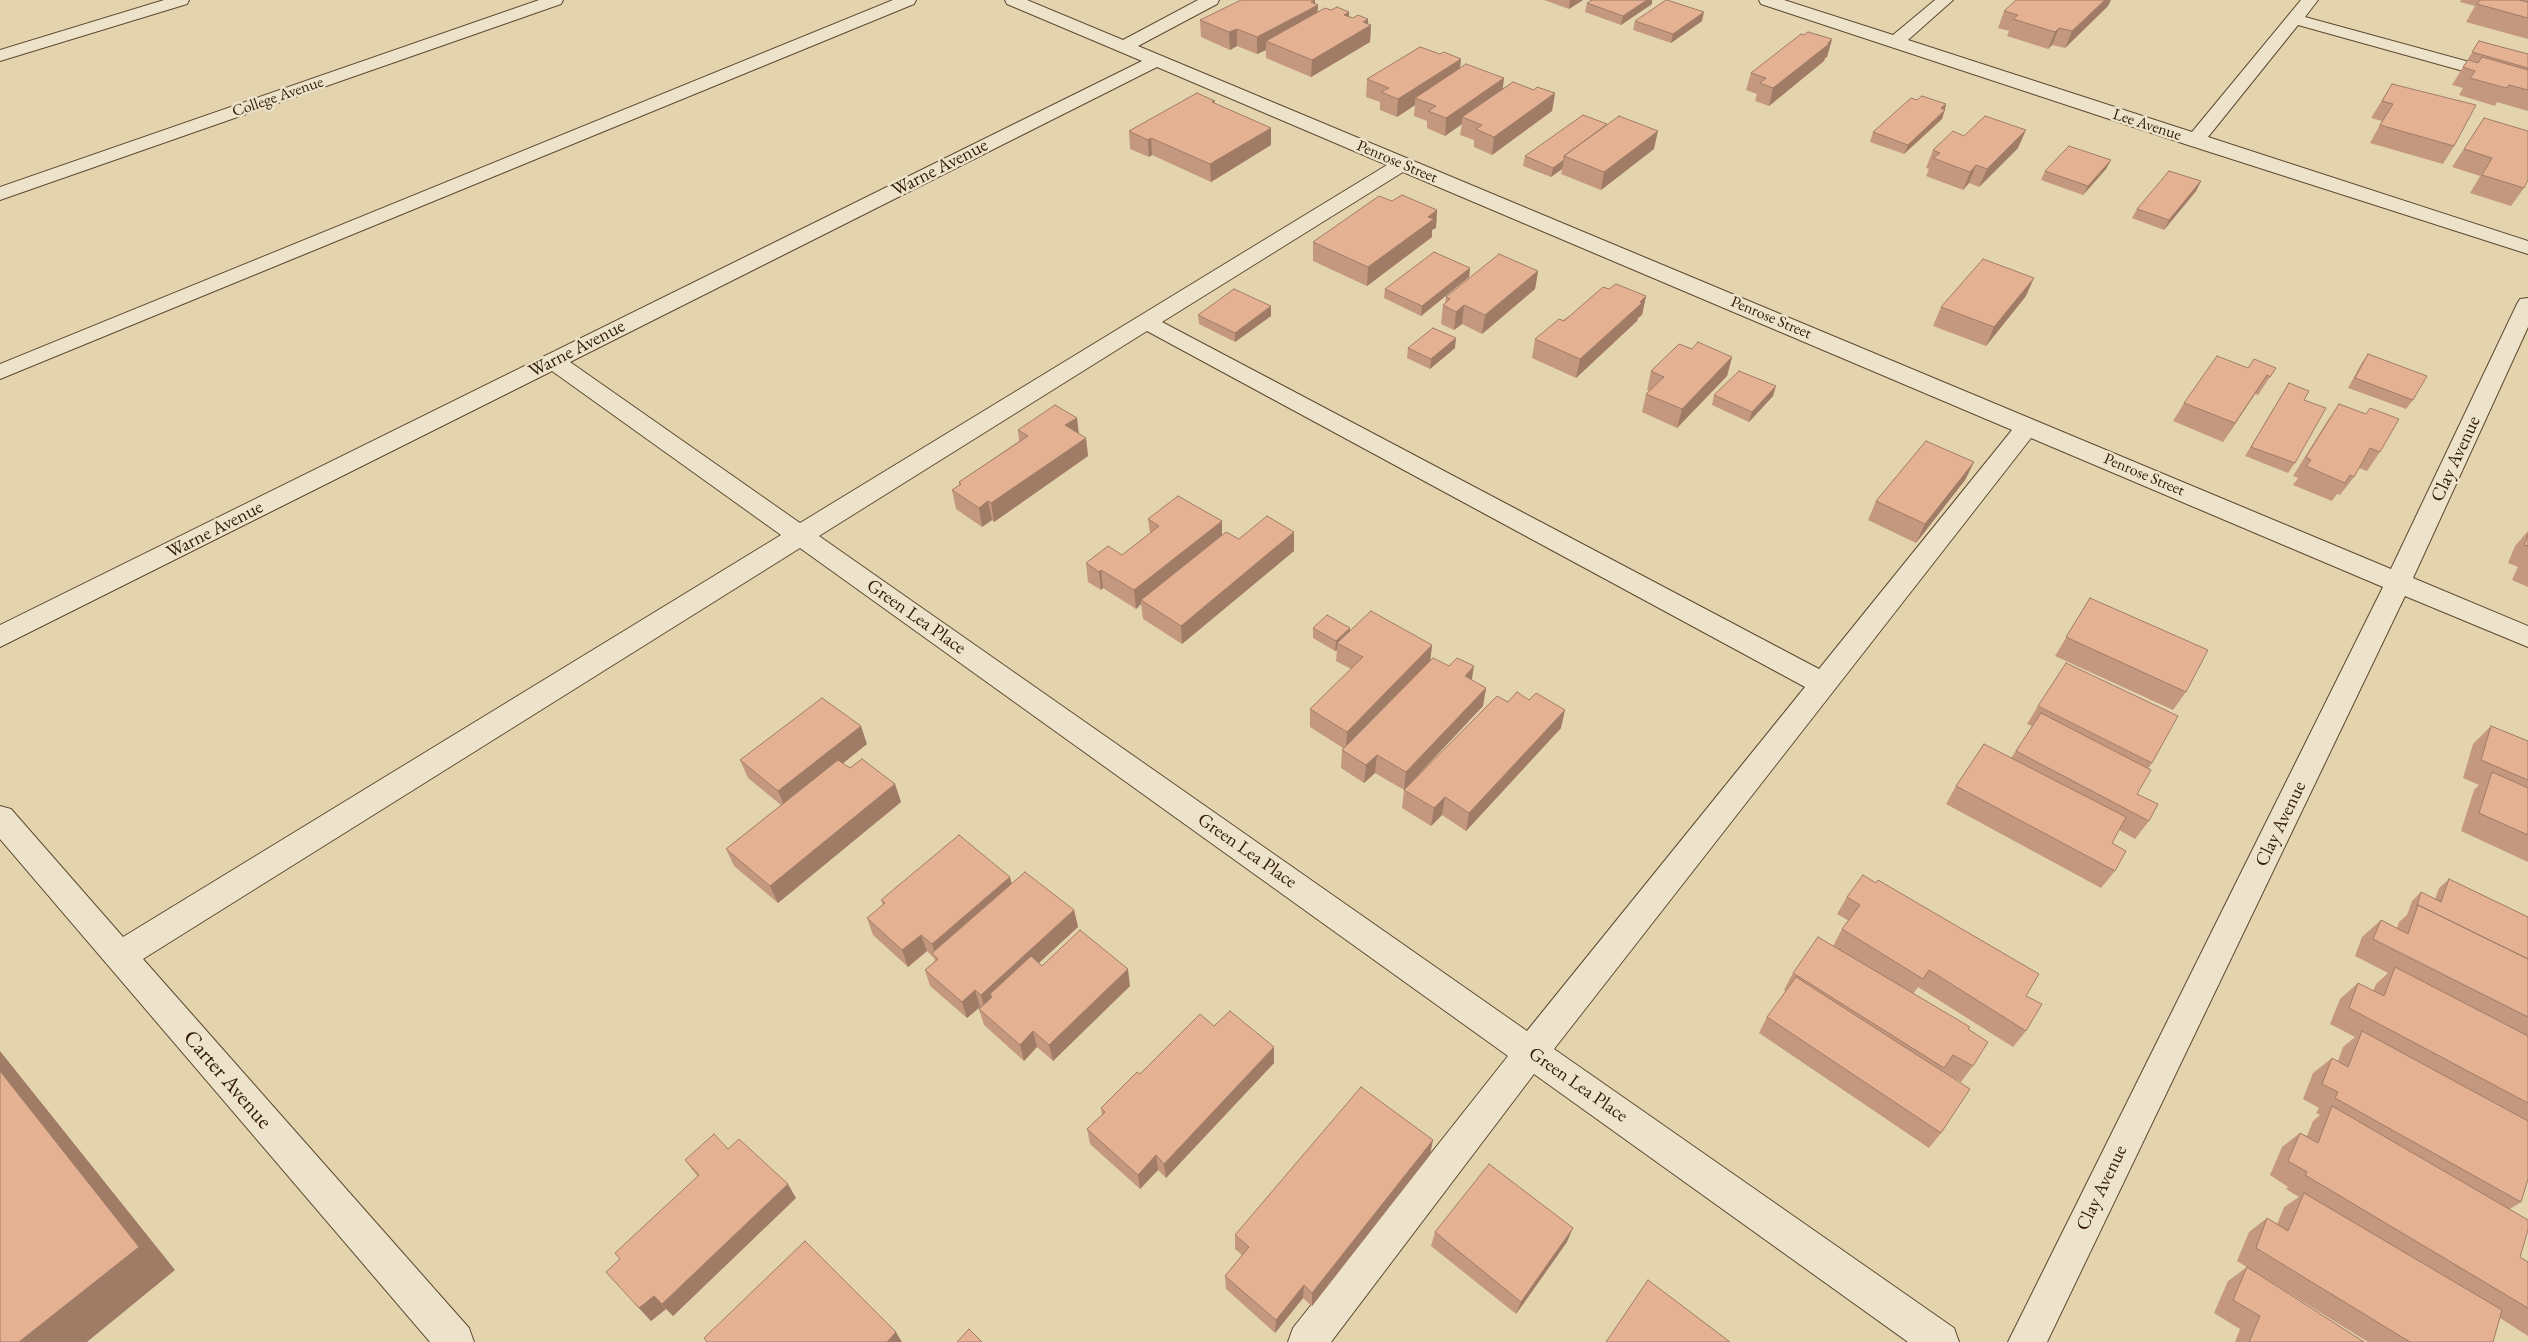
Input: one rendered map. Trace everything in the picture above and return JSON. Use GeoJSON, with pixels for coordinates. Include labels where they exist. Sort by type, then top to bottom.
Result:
{"type":"FeatureCollection","features":[{"type":"Feature","properties":{"kind":"street"},"geometry":{"type":"LineString","coordinates":[[0,56],[181,0]]}},
{"type":"Feature","properties":{"kind":"street","name":"College Avenue"},"geometry":{"type":"LineString","coordinates":[[0,194],[556,0]]}},
{"type":"Feature","properties":{"kind":"street"},"geometry":{"type":"LineString","coordinates":[[0,372],[908,0]]}},
{"type":"Feature","properties":{"kind":"street","name":"Penrose Street"},"geometry":{"type":"LineString","coordinates":[[1013,0],[2528,637]]}},
{"type":"Feature","properties":{"kind":"street"},"geometry":{"type":"LineString","coordinates":[[1123,47],[1211,0]]}},
{"type":"Feature","properties":{"kind":"street","name":"Lee Avenue"},"geometry":{"type":"LineString","coordinates":[[1767,0],[2528,248]]}},
{"type":"Feature","properties":{"kind":"street"},"geometry":{"type":"LineString","coordinates":[[1896,42],[1945,0]]}},
{"type":"Feature","properties":{"kind":"street"},"geometry":{"type":"LineString","coordinates":[[2195,141],[2310,0]]}},
{"type":"Feature","properties":{"kind":"street"},"geometry":{"type":"LineString","coordinates":[[2294,18],[2528,84]]}},
{"type":"Feature","properties":{"kind":"street","name":"Warne Avenue"},"geometry":{"type":"LineString","coordinates":[[0,637],[1155,61]]}},
{"type":"Feature","properties":{"kind":"street"},"geometry":{"type":"LineString","coordinates":[[120,956],[1402,164]]}},
{"type":"Feature","properties":{"kind":"street","name":"Clay Avenue"},"geometry":{"type":"LineString","coordinates":[[2027,1342],[2399,582],[2528,304]]}},
{"type":"Feature","properties":{"kind":"street"},"geometry":{"type":"LineString","coordinates":[[1146,322],[1824,684]]}},
{"type":"Feature","properties":{"kind":"street","name":"Green Lea Place"},"geometry":{"type":"LineString","coordinates":[[553,361],[1940,1342]]}},
{"type":"Feature","properties":{"kind":"street"},"geometry":{"type":"LineString","coordinates":[[1307,1342],[1531,1052],[2028,426]]}},
{"type":"Feature","properties":{"kind":"street","name":"Carter Avenue"},"geometry":{"type":"LineString","coordinates":[[0,818],[455,1342]]}},
{"type":"Feature","properties":{"kind":"building"},"geometry":{"type":"Polygon","coordinates":[[[1241,0],[1315,0],[1311,2],[1318,5],[1257,37],[1237,29],[1229,32],[1200,20],[1241,0]]]}},
{"type":"Feature","properties":{"kind":"building"},"geometry":{"type":"Polygon","coordinates":[[[1592,0],[1647,0],[1623,16],[1587,3],[1592,0]]]}},
{"type":"Feature","properties":{"kind":"building"},"geometry":{"type":"Polygon","coordinates":[[[1666,0],[1704,12],[1673,34],[1635,21],[1666,0]]]}},
{"type":"Feature","properties":{"kind":"building"},"geometry":{"type":"Polygon","coordinates":[[[2016,0],[2105,0],[2072,31],[2059,28],[2055,32],[2013,19],[2018,15],[2004,11],[2016,0]]]}},
{"type":"Feature","properties":{"kind":"building"},"geometry":{"type":"Polygon","coordinates":[[[2480,0],[2519,0],[2528,2],[2528,18],[2477,4],[2480,0]]]}},
{"type":"Feature","properties":{"kind":"building"},"geometry":{"type":"Polygon","coordinates":[[[1337,7],[1349,12],[1344,15],[1353,18],[1358,15],[1368,19],[1363,22],[1371,25],[1312,60],[1266,41],[1325,8],[1331,10],[1337,7]]]}},
{"type":"Feature","properties":{"kind":"building"},"geometry":{"type":"Polygon","coordinates":[[[1808,32],[1832,39],[1829,44],[1773,88],[1760,83],[1766,78],[1751,73],[1801,34],[1804,35],[1808,32]]]}},
{"type":"Feature","properties":{"kind":"building"},"geometry":{"type":"Polygon","coordinates":[[[2479,41],[2528,54],[2528,68],[2472,52],[2479,41]]]}},
{"type":"Feature","properties":{"kind":"building"},"geometry":{"type":"Polygon","coordinates":[[[1420,47],[1440,54],[1444,52],[1461,59],[1398,99],[1381,92],[1389,88],[1367,79],[1420,47]]]}},
{"type":"Feature","properties":{"kind":"building"},"geometry":{"type":"Polygon","coordinates":[[[2482,57],[2528,70],[2528,90],[2509,85],[2506,88],[2470,78],[2475,71],[2463,67],[2468,60],[2478,63],[2482,57]]]}},
{"type":"Feature","properties":{"kind":"building"},"geometry":{"type":"Polygon","coordinates":[[[1466,64],[1504,78],[1446,118],[1428,111],[1436,106],[1415,98],[1466,64]]]}},
{"type":"Feature","properties":{"kind":"building"},"geometry":{"type":"Polygon","coordinates":[[[1513,82],[1534,90],[1537,87],[1555,93],[1494,137],[1476,129],[1482,125],[1462,117],[1513,82]]]}},
{"type":"Feature","properties":{"kind":"building"},"geometry":{"type":"Polygon","coordinates":[[[2392,84],[2476,105],[2454,146],[2380,125],[2393,104],[2382,101],[2392,84]]]}},
{"type":"Feature","properties":{"kind":"building"},"geometry":{"type":"Polygon","coordinates":[[[1197,93],[1215,101],[1212,102],[1271,128],[1210,164],[1151,138],[1148,140],[1129,131],[1197,93]]]}},
{"type":"Feature","properties":{"kind":"building"},"geometry":{"type":"Polygon","coordinates":[[[1922,96],[1946,104],[1941,108],[1945,110],[1908,145],[1873,132],[1911,98],[1917,100],[1922,96]]]}},
{"type":"Feature","properties":{"kind":"building"},"geometry":{"type":"Polygon","coordinates":[[[1583,115],[1607,124],[1564,156],[1564,160],[1553,168],[1525,156],[1583,115]]]}},
{"type":"Feature","properties":{"kind":"building"},"geometry":{"type":"Polygon","coordinates":[[[1619,116],[1658,131],[1604,172],[1564,156],[1619,116]]]}},
{"type":"Feature","properties":{"kind":"building"},"geometry":{"type":"Polygon","coordinates":[[[1985,116],[2026,130],[1987,169],[1976,165],[1970,172],[1933,158],[1940,153],[1933,150],[1953,131],[1964,136],[1985,116]]]}},
{"type":"Feature","properties":{"kind":"building"},"geometry":{"type":"Polygon","coordinates":[[[2484,118],[2528,131],[2528,180],[2524,188],[2482,175],[2492,158],[2464,149],[2484,118]]]}},
{"type":"Feature","properties":{"kind":"building"},"geometry":{"type":"Polygon","coordinates":[[[2069,146],[2111,160],[2088,186],[2045,171],[2069,146]]]}},
{"type":"Feature","properties":{"kind":"building"},"geometry":{"type":"Polygon","coordinates":[[[2169,171],[2201,181],[2169,220],[2137,209],[2169,171]]]}},
{"type":"Feature","properties":{"kind":"building"},"geometry":{"type":"Polygon","coordinates":[[[1402,195],[1437,210],[1428,217],[1434,219],[1368,267],[1313,242],[1379,196],[1392,201],[1402,195]]]}},
{"type":"Feature","properties":{"kind":"building"},"geometry":{"type":"Polygon","coordinates":[[[1434,252],[1470,268],[1422,306],[1385,289],[1434,252]]]}},
{"type":"Feature","properties":{"kind":"building"},"geometry":{"type":"Polygon","coordinates":[[[1499,254],[1538,271],[1485,315],[1464,305],[1456,312],[1443,305],[1450,299],[1446,297],[1499,254]]]}},
{"type":"Feature","properties":{"kind":"building"},"geometry":{"type":"Polygon","coordinates":[[[1983,259],[2034,278],[1994,327],[1941,307],[1983,259]]]}},
{"type":"Feature","properties":{"kind":"building"},"geometry":{"type":"Polygon","coordinates":[[[1616,284],[1646,296],[1640,302],[1642,303],[1580,359],[1535,339],[1559,319],[1564,321],[1603,287],[1609,289],[1616,284]]]}},
{"type":"Feature","properties":{"kind":"building"},"geometry":{"type":"Polygon","coordinates":[[[1234,289],[1271,306],[1235,333],[1198,315],[1234,289]]]}},
{"type":"Feature","properties":{"kind":"building"},"geometry":{"type":"Polygon","coordinates":[[[1433,328],[1456,338],[1431,359],[1408,348],[1433,328]]]}},
{"type":"Feature","properties":{"kind":"building"},"geometry":{"type":"Polygon","coordinates":[[[1698,342],[1732,357],[1682,409],[1646,394],[1664,377],[1651,371],[1679,344],[1692,349],[1698,342]]]}},
{"type":"Feature","properties":{"kind":"building"},"geometry":{"type":"Polygon","coordinates":[[[2368,354],[2427,376],[2413,400],[2355,378],[2368,354]]]}},
{"type":"Feature","properties":{"kind":"building"},"geometry":{"type":"Polygon","coordinates":[[[2217,356],[2248,368],[2254,359],[2276,368],[2270,377],[2267,375],[2235,423],[2184,403],[2217,356]]]}},
{"type":"Feature","properties":{"kind":"building"},"geometry":{"type":"Polygon","coordinates":[[[1739,371],[1776,386],[1752,412],[1714,395],[1739,371]]]}},
{"type":"Feature","properties":{"kind":"building"},"geometry":{"type":"Polygon","coordinates":[[[2289,383],[2309,391],[2304,400],[2326,408],[2295,463],[2251,447],[2289,383]]]}},
{"type":"Feature","properties":{"kind":"building"},"geometry":{"type":"Polygon","coordinates":[[[2339,404],[2366,414],[2370,408],[2399,419],[2380,452],[2370,448],[2354,477],[2350,475],[2345,483],[2306,466],[2311,460],[2306,457],[2339,404]]]}},
{"type":"Feature","properties":{"kind":"building"},"geometry":{"type":"Polygon","coordinates":[[[1055,405],[1077,418],[1065,425],[1086,438],[991,503],[988,501],[979,508],[952,490],[961,484],[959,482],[1028,436],[1018,430],[1055,405]]]}},
{"type":"Feature","properties":{"kind":"building"},"geometry":{"type":"Polygon","coordinates":[[[1926,441],[1974,462],[1925,524],[1876,501],[1926,441]]]}},
{"type":"Feature","properties":{"kind":"building"},"geometry":{"type":"Polygon","coordinates":[[[1178,496],[1222,521],[1134,590],[1086,563],[1108,546],[1122,555],[1159,526],[1148,519],[1178,496]]]}},
{"type":"Feature","properties":{"kind":"building"},"geometry":{"type":"Polygon","coordinates":[[[1267,516],[1294,532],[1181,626],[1141,600],[1226,532],[1239,539],[1267,516]]]}},
{"type":"Feature","properties":{"kind":"building"},"geometry":{"type":"Polygon","coordinates":[[[2528,535],[2528,546],[2524,545],[2528,535]]]}},
{"type":"Feature","properties":{"kind":"building"},"geometry":{"type":"Polygon","coordinates":[[[2090,598],[2208,650],[2186,692],[2066,637],[2090,598]]]}},
{"type":"Feature","properties":{"kind":"building"},"geometry":{"type":"Polygon","coordinates":[[[1371,611],[1432,645],[1347,732],[1310,709],[1363,657],[1337,643],[1371,611]]]}},
{"type":"Feature","properties":{"kind":"building"},"geometry":{"type":"Polygon","coordinates":[[[1327,615],[1350,628],[1336,641],[1313,628],[1327,615]]]}},
{"type":"Feature","properties":{"kind":"building"},"geometry":{"type":"Polygon","coordinates":[[[1433,658],[1449,666],[1457,658],[1474,666],[1465,676],[1486,688],[1406,772],[1377,755],[1366,765],[1342,750],[1433,658]]]}},
{"type":"Feature","properties":{"kind":"building"},"geometry":{"type":"Polygon","coordinates":[[[2066,663],[2178,716],[2152,763],[2038,706],[2066,663]]]}},
{"type":"Feature","properties":{"kind":"building"},"geometry":{"type":"Polygon","coordinates":[[[1517,692],[1529,700],[1536,693],[1565,710],[1469,813],[1445,797],[1434,808],[1404,790],[1497,696],[1508,702],[1517,692]]]}},
{"type":"Feature","properties":{"kind":"building"},"geometry":{"type":"Polygon","coordinates":[[[822,698],[861,726],[778,791],[740,760],[822,698]]]}},
{"type":"Feature","properties":{"kind":"building"},"geometry":{"type":"Polygon","coordinates":[[[2041,713],[2151,770],[2137,794],[2158,804],[2149,821],[2016,751],[2041,713]]]}},
{"type":"Feature","properties":{"kind":"building"},"geometry":{"type":"Polygon","coordinates":[[[2491,726],[2528,741],[2528,780],[2481,760],[2491,726]]]}},
{"type":"Feature","properties":{"kind":"building"},"geometry":{"type":"Polygon","coordinates":[[[1984,744],[2126,817],[2112,843],[2126,851],[2115,871],[1956,786],[1984,744]]]}},
{"type":"Feature","properties":{"kind":"building"},"geometry":{"type":"Polygon","coordinates":[[[862,759],[895,784],[770,886],[726,849],[838,760],[850,768],[862,759]]]}},
{"type":"Feature","properties":{"kind":"building"},"geometry":{"type":"Polygon","coordinates":[[[2492,772],[2528,788],[2528,835],[2479,813],[2492,772]]]}},
{"type":"Feature","properties":{"kind":"building"},"geometry":{"type":"Polygon","coordinates":[[[959,835],[1010,877],[932,944],[921,935],[902,950],[867,918],[885,903],[881,900],[959,835]]]}},
{"type":"Feature","properties":{"kind":"building"},"geometry":{"type":"Polygon","coordinates":[[[1025,872],[1074,910],[981,995],[975,990],[962,1002],[925,970],[938,959],[932,953],[1025,872]]]}},
{"type":"Feature","properties":{"kind":"building"},"geometry":{"type":"Polygon","coordinates":[[[1863,875],[1876,883],[1878,880],[2039,974],[2026,996],[2042,1004],[2026,1031],[1929,970],[1923,979],[1842,929],[1860,905],[1847,897],[1863,875]]]}},
{"type":"Feature","properties":{"kind":"building"},"geometry":{"type":"Polygon","coordinates":[[[2449,879],[2528,917],[2528,959],[2417,906],[2421,892],[2441,902],[2449,879]]]}},
{"type":"Feature","properties":{"kind":"building"},"geometry":{"type":"Polygon","coordinates":[[[2418,905],[2528,959],[2528,1017],[2373,939],[2381,920],[2408,934],[2418,905]]]}},
{"type":"Feature","properties":{"kind":"building"},"geometry":{"type":"Polygon","coordinates":[[[1080,930],[1128,969],[1049,1045],[1033,1031],[1020,1045],[979,1009],[992,997],[990,994],[1031,956],[1042,966],[1080,930]]]}},
{"type":"Feature","properties":{"kind":"building"},"geometry":{"type":"Polygon","coordinates":[[[1818,937],[1970,1027],[1968,1029],[1988,1042],[1973,1066],[1953,1055],[1944,1068],[1793,973],[1818,937]]]}},
{"type":"Feature","properties":{"kind":"building"},"geometry":{"type":"Polygon","coordinates":[[[2395,967],[2528,1036],[2528,1103],[2349,1008],[2358,983],[2384,996],[2395,967]]]}},
{"type":"Feature","properties":{"kind":"building"},"geometry":{"type":"Polygon","coordinates":[[[1796,977],[1970,1089],[1941,1133],[1767,1017],[1796,977]]]}},
{"type":"Feature","properties":{"kind":"building"},"geometry":{"type":"Polygon","coordinates":[[[1230,1011],[1274,1047],[1164,1164],[1156,1155],[1138,1175],[1087,1129],[1105,1112],[1101,1108],[1137,1072],[1140,1074],[1200,1014],[1214,1026],[1230,1011]]]}},
{"type":"Feature","properties":{"kind":"building"},"geometry":{"type":"Polygon","coordinates":[[[2362,1031],[2528,1121],[2528,1179],[2521,1202],[2335,1098],[2338,1092],[2322,1084],[2332,1058],[2348,1067],[2362,1031]]]}},
{"type":"Feature","properties":{"kind":"building"},"geometry":{"type":"Polygon","coordinates":[[[0,1071],[139,1247],[19,1342],[0,1342],[0,1071]]]}},
{"type":"Feature","properties":{"kind":"building"},"geometry":{"type":"Polygon","coordinates":[[[1361,1087],[1433,1140],[1312,1293],[1304,1285],[1276,1320],[1225,1276],[1249,1247],[1235,1235],[1361,1087]]]}},
{"type":"Feature","properties":{"kind":"building"},"geometry":{"type":"Polygon","coordinates":[[[2332,1106],[2528,1220],[2528,1230],[2520,1257],[2528,1262],[2528,1308],[2305,1175],[2307,1172],[2288,1161],[2300,1133],[2318,1143],[2332,1106]]]}},
{"type":"Feature","properties":{"kind":"building"},"geometry":{"type":"Polygon","coordinates":[[[714,1134],[728,1149],[739,1139],[788,1184],[662,1304],[654,1296],[639,1308],[606,1272],[620,1259],[615,1253],[699,1175],[685,1160],[714,1134]]]}},
{"type":"Feature","properties":{"kind":"building"},"geometry":{"type":"Polygon","coordinates":[[[1489,1164],[1573,1228],[1521,1302],[1435,1232],[1489,1164]]]}},
{"type":"Feature","properties":{"kind":"building"},"geometry":{"type":"Polygon","coordinates":[[[2304,1193],[2502,1310],[2493,1342],[2410,1342],[2256,1248],[2267,1218],[2288,1231],[2304,1193]]]}},
{"type":"Feature","properties":{"kind":"building"},"geometry":{"type":"Polygon","coordinates":[[[805,1241],[896,1332],[887,1342],[707,1342],[704,1338],[805,1241]]]}},
{"type":"Feature","properties":{"kind":"building"},"geometry":{"type":"Polygon","coordinates":[[[2247,1267],[2364,1342],[2249,1342],[2260,1316],[2233,1300],[2247,1267]]]}},
{"type":"Feature","properties":{"kind":"building"},"geometry":{"type":"Polygon","coordinates":[[[1648,1280],[1730,1342],[1606,1342],[1648,1280]]]}},
{"type":"Feature","properties":{"kind":"building"},"geometry":{"type":"Polygon","coordinates":[[[969,1329],[982,1342],[957,1342],[969,1329]]]}}]}
